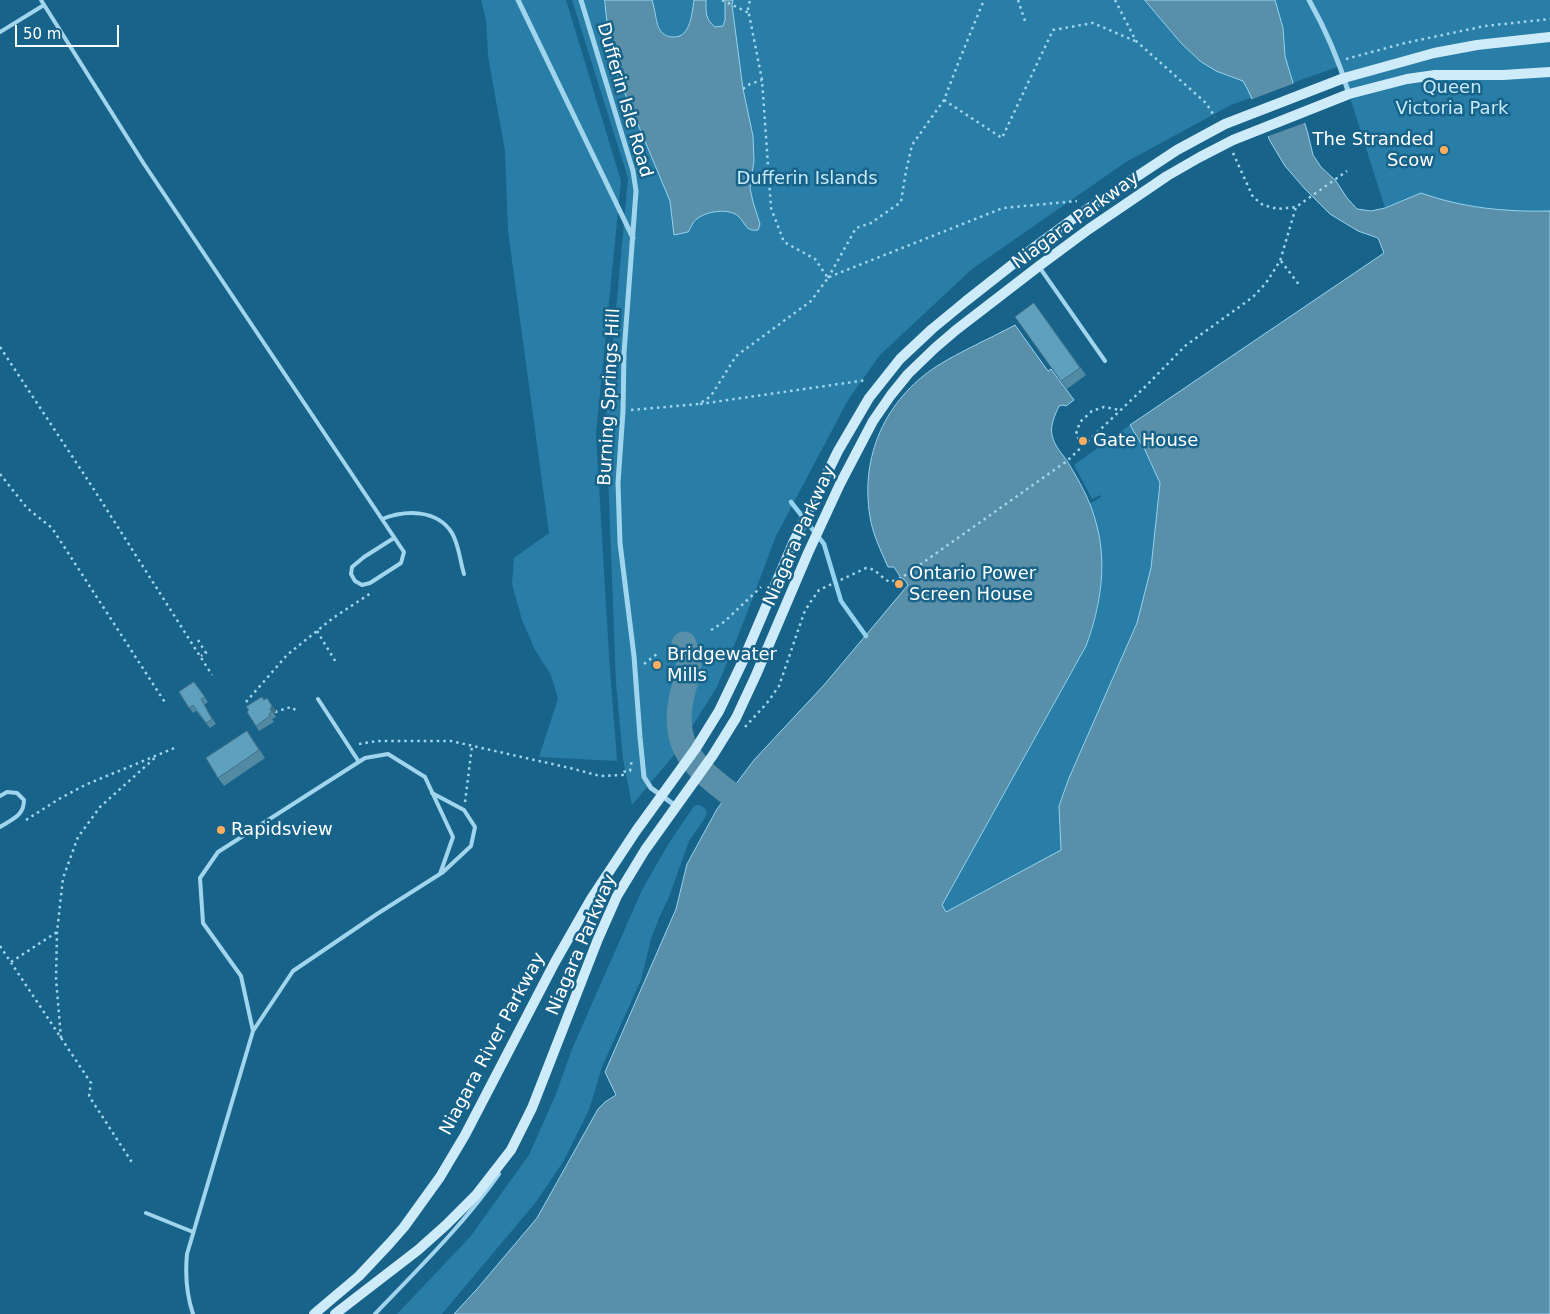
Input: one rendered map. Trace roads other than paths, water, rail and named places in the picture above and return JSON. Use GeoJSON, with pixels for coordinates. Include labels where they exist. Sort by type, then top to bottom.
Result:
{"type":"FeatureCollection","features":[{"type":"Feature","properties":{"kind":"main road","name":"Niagara Parkway"},"geometry":{"type":"LineString","coordinates":[[679,772],[710,726],[732,686],[793,543],[848,431],[880,382],[916,343],[995,278],[1077,216],[1177,150],[1209,132],[1299,94],[1344,78],[1454,48],[1550,37]]}},
{"type":"Feature","properties":{"kind":"main road","name":"Niagara Parkway"},"geometry":{"type":"LineString","coordinates":[[335,1314],[418,1250],[446,1225],[476,1195],[511,1150],[532,1108],[614,902],[645,850],[725,738],[756,675],[824,518],[866,433],[880,409],[899,384],[919,363],[949,336],[1039,266],[1114,212],[1167,176],[1200,157],[1254,132],[1349,94],[1406,79],[1435,75],[1503,75],[1550,72]]}},
{"type":"Feature","properties":{"kind":"main road","name":"Niagara River Parkway"},"geometry":{"type":"LineString","coordinates":[[314,1314],[359,1276],[390,1243],[440,1177],[591,898],[679,772]]}},
{"type":"Feature","properties":{"kind":"street"},"geometry":{"type":"LineString","coordinates":[[518,0],[633,238]]}},
{"type":"Feature","properties":{"kind":"street","name":"Dufferin Isle Road"},"geometry":{"type":"LineString","coordinates":[[581,0],[633,171],[636,191],[633,238]]}},
{"type":"Feature","properties":{"kind":"street"},"geometry":{"type":"LineString","coordinates":[[1309,0],[1325,29],[1349,94]]}},
{"type":"Feature","properties":{"kind":"street","name":"Burning Springs Hill"},"geometry":{"type":"LineString","coordinates":[[633,238],[624,353],[623,410],[618,483],[620,543],[634,656],[642,767],[647,783],[651,788],[676,806]]}},
{"type":"Feature","properties":{"kind":"lane"},"geometry":{"type":"LineString","coordinates":[[41,0],[144,164],[404,552],[401,563],[370,584],[362,585],[354,581],[350,574],[352,567],[394,538]]}},
{"type":"Feature","properties":{"kind":"lane"},"geometry":{"type":"LineString","coordinates":[[0,32],[44,5]]}},
{"type":"Feature","properties":{"kind":"lane"},"geometry":{"type":"LineString","coordinates":[[1039,266],[1106,361]]}},
{"type":"Feature","properties":{"kind":"lane"},"geometry":{"type":"LineString","coordinates":[[382,519],[401,513],[414,512],[438,520],[452,534],[464,574]]}},
{"type":"Feature","properties":{"kind":"lane"},"geometry":{"type":"LineString","coordinates":[[318,699],[359,762]]}},
{"type":"Feature","properties":{"kind":"lane"},"geometry":{"type":"LineString","coordinates":[[253,1031],[241,976],[203,923],[200,878],[218,852],[359,762],[366,758],[388,754],[424,777],[453,837],[440,874]]}},
{"type":"Feature","properties":{"kind":"lane"},"geometry":{"type":"LineString","coordinates":[[0,796],[7,792],[17,793],[24,800],[24,808],[20,814],[0,827]]}},
{"type":"Feature","properties":{"kind":"lane"},"geometry":{"type":"LineString","coordinates":[[193,1314],[186,1291],[185,1272],[187,1254],[253,1031],[294,971],[377,914],[440,874],[472,846],[475,828],[464,810],[432,793]]}},
{"type":"Feature","properties":{"kind":"lane"},"geometry":{"type":"LineString","coordinates":[[375,1314],[454,1231],[481,1199],[499,1173],[511,1150]]}},
{"type":"Feature","properties":{"kind":"lane"},"geometry":{"type":"LineString","coordinates":[[146,1213],[193,1232]]}},
{"type":"Feature","properties":{"kind":"waterway"},"geometry":{"type":"LineString","coordinates":[[791,502],[824,544],[841,601],[866,636]]}},
{"type":"Feature","properties":{"kind":"waterway"},"geometry":{"type":"LineString","coordinates":[[684,644],[689,662],[679,716],[683,743],[696,765],[729,793]]}},
{"type":"Feature","properties":{"kind":"place","name":"The Stranded Scow"},"geometry":{"type":"Point","coordinates":[1444,150]}},
{"type":"Feature","properties":{"kind":"place","name":"Gate House"},"geometry":{"type":"Point","coordinates":[1083,441]}},
{"type":"Feature","properties":{"kind":"place","name":"Ontario Power Screen House"},"geometry":{"type":"Point","coordinates":[899,584]}},
{"type":"Feature","properties":{"kind":"place","name":"Bridgewater Mills"},"geometry":{"type":"Point","coordinates":[657,665]}},
{"type":"Feature","properties":{"kind":"place","name":"Rapidsview"},"geometry":{"type":"Point","coordinates":[221,830]}},
{"type":"Feature","properties":{"kind":"park label","name":"Queen Victoria Park"},"geometry":{"type":"Point","coordinates":[1452,98]}},
{"type":"Feature","properties":{"kind":"park label","name":"Dufferin Islands"},"geometry":{"type":"Point","coordinates":[807,179]}}]}
